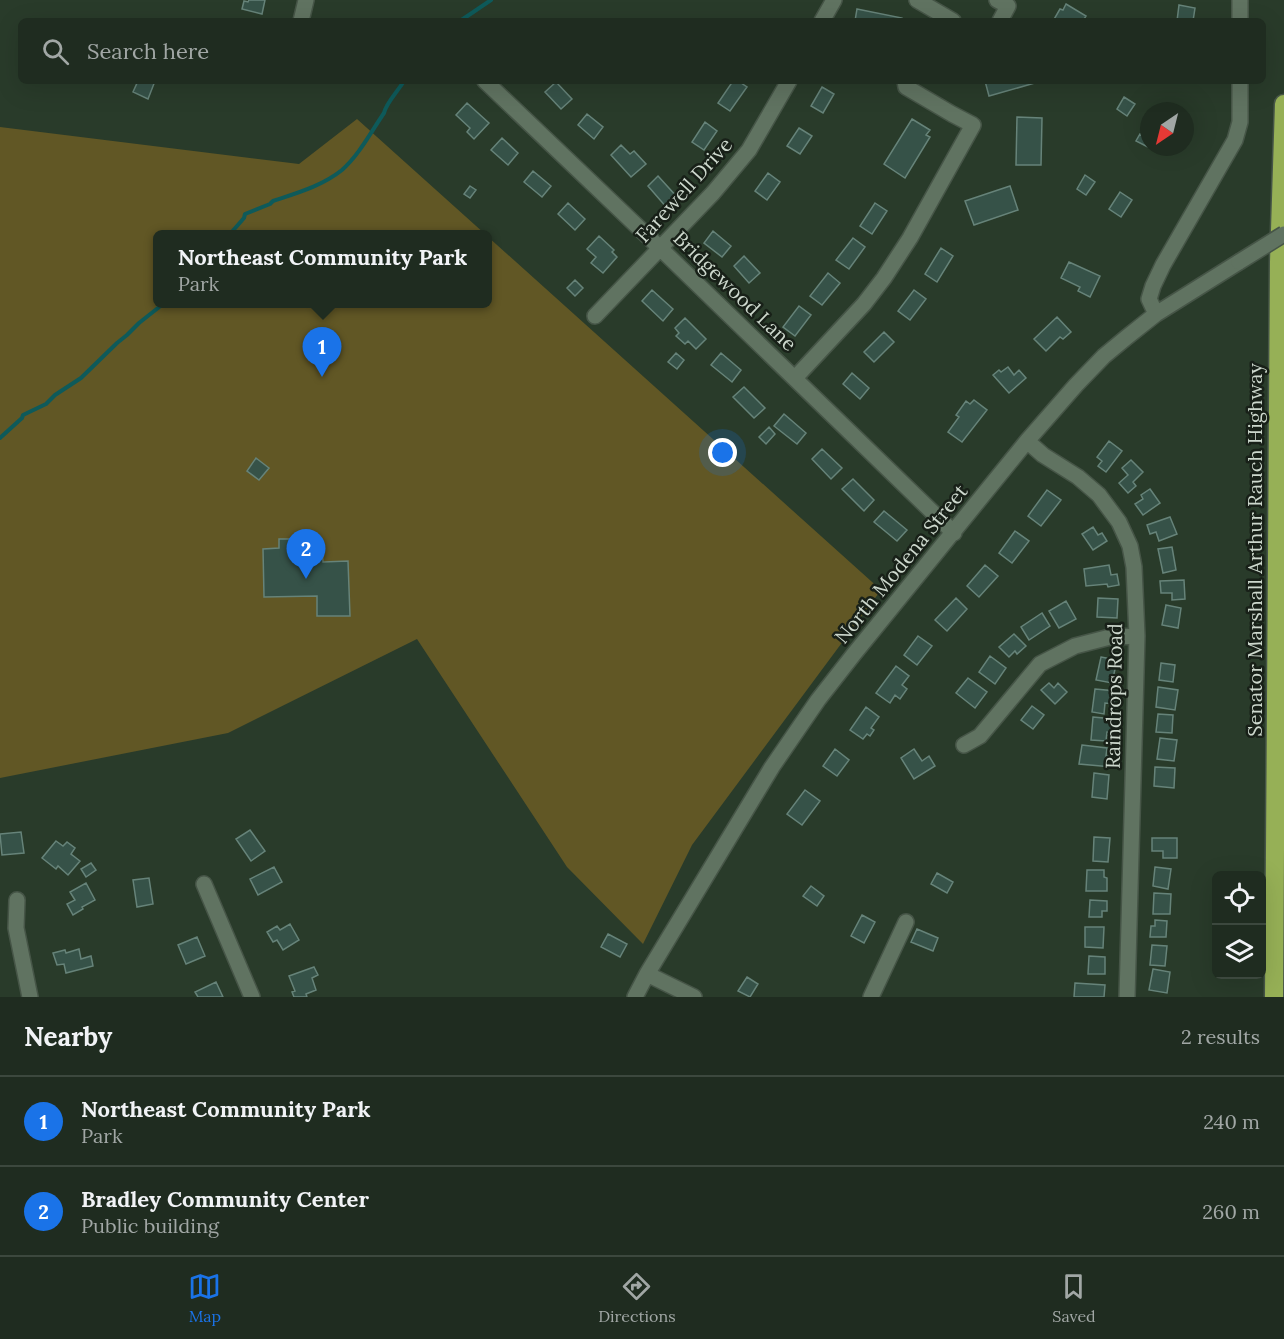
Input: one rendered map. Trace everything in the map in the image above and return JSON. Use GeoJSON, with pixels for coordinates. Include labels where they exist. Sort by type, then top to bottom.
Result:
{"type":"FeatureCollection","features":[{"type":"Feature","properties":{"kind":"highway","name":"Senator Marshall Arthur Rauch Highway"},"geometry":{"type":"LineString","coordinates":[[1274,997],[1279,262],[1284,104]]}},
{"type":"Feature","properties":{"kind":"street"},"geometry":{"type":"LineString","coordinates":[[302,18],[306,0]]}},
{"type":"Feature","properties":{"kind":"street"},"geometry":{"type":"LineString","coordinates":[[824,18],[834,0]]}},
{"type":"Feature","properties":{"kind":"street"},"geometry":{"type":"LineString","coordinates":[[917,0],[931,15]]}},
{"type":"Feature","properties":{"kind":"street"},"geometry":{"type":"LineString","coordinates":[[996,0],[1008,6],[1001,18]]}},
{"type":"Feature","properties":{"kind":"street"},"geometry":{"type":"LineString","coordinates":[[1240,0],[1240,18]]}},
{"type":"Feature","properties":{"kind":"street","name":"Bridgewood Lane"},"geometry":{"type":"LineString","coordinates":[[488,84],[954,532]]}},
{"type":"Feature","properties":{"kind":"street","name":"Farewell Drive"},"geometry":{"type":"LineString","coordinates":[[595,316],[713,193],[748,150],[787,84]]}},
{"type":"Feature","properties":{"kind":"street"},"geometry":{"type":"LineString","coordinates":[[795,378],[864,304],[884,278],[910,238],[973,125],[906,87],[906,84]]}},
{"type":"Feature","properties":{"kind":"street"},"geometry":{"type":"LineString","coordinates":[[1156,314],[1149,299],[1153,286],[1235,140],[1240,122],[1240,84]]}},
{"type":"Feature","properties":{"kind":"street","name":"North Modena Street"},"geometry":{"type":"LineString","coordinates":[[635,997],[771,767],[818,700],[1027,441],[1104,356],[1156,314],[1284,234]]}},
{"type":"Feature","properties":{"kind":"street","name":"Raindrops Road"},"geometry":{"type":"LineString","coordinates":[[1027,441],[1078,477],[1099,495],[1119,522],[1130,546],[1134,567],[1137,636],[1127,997]]}},
{"type":"Feature","properties":{"kind":"street"},"geometry":{"type":"LineString","coordinates":[[964,745],[980,736],[1040,664],[1075,646],[1110,637],[1137,636]]}},
{"type":"Feature","properties":{"kind":"street"},"geometry":{"type":"LineString","coordinates":[[204,884],[252,997]]}},
{"type":"Feature","properties":{"kind":"street"},"geometry":{"type":"LineString","coordinates":[[17,900],[16,928],[30,997]]}},
{"type":"Feature","properties":{"kind":"street"},"geometry":{"type":"LineString","coordinates":[[871,997],[906,922]]}},
{"type":"Feature","properties":{"kind":"street"},"geometry":{"type":"LineString","coordinates":[[647,974],[694,997]]}},
{"type":"Feature","properties":{"kind":"shaded area"},"geometry":{"type":"Polygon","coordinates":[[[357,119],[481,230],[153,230],[153,308],[492,308],[492,240],[881,590],[692,845],[643,944],[567,867],[417,639],[228,733],[0,778],[0,127],[299,164],[357,119]]]}},
{"type":"Feature","properties":{"kind":"building"},"geometry":{"type":"Polygon","coordinates":[[[265,0],[262,14],[242,9],[244,1],[265,0]]]}},
{"type":"Feature","properties":{"kind":"building"},"geometry":{"type":"Polygon","coordinates":[[[1066,4],[1086,16],[1085,18],[1055,18],[1060,9],[1063,10],[1066,4]]]}},
{"type":"Feature","properties":{"kind":"building"},"geometry":{"type":"Polygon","coordinates":[[[1179,5],[1195,8],[1193,18],[1177,18],[1179,5]]]}},
{"type":"Feature","properties":{"kind":"building"},"geometry":{"type":"Polygon","coordinates":[[[857,9],[902,18],[856,18],[857,9]]]}},
{"type":"Feature","properties":{"kind":"building"},"geometry":{"type":"Polygon","coordinates":[[[137,84],[154,84],[148,99],[133,92],[137,84]]]}},
{"type":"Feature","properties":{"kind":"building"},"geometry":{"type":"Polygon","coordinates":[[[554,84],[558,84],[572,99],[561,109],[545,92],[554,84]]]}},
{"type":"Feature","properties":{"kind":"building"},"geometry":{"type":"Polygon","coordinates":[[[731,84],[742,84],[747,87],[730,111],[718,103],[731,84]]]}},
{"type":"Feature","properties":{"kind":"building"},"geometry":{"type":"Polygon","coordinates":[[[986,84],[1031,84],[989,96],[986,84]]]}},
{"type":"Feature","properties":{"kind":"building"},"geometry":{"type":"Polygon","coordinates":[[[822,87],[834,94],[823,113],[811,106],[822,87]]]}},
{"type":"Feature","properties":{"kind":"building"},"geometry":{"type":"Polygon","coordinates":[[[1124,97],[1135,104],[1127,116],[1117,109],[1124,97]]]}},
{"type":"Feature","properties":{"kind":"building"},"geometry":{"type":"Polygon","coordinates":[[[467,103],[489,123],[474,139],[467,132],[470,128],[456,115],[467,103]]]}},
{"type":"Feature","properties":{"kind":"building"},"geometry":{"type":"Polygon","coordinates":[[[587,114],[603,127],[594,139],[578,125],[587,114]]]}},
{"type":"Feature","properties":{"kind":"building"},"geometry":{"type":"Polygon","coordinates":[[[1017,117],[1042,118],[1041,165],[1016,165],[1017,117]]]}},
{"type":"Feature","properties":{"kind":"building"},"geometry":{"type":"Polygon","coordinates":[[[912,119],[930,130],[926,135],[930,137],[905,178],[884,164],[912,119]]]}},
{"type":"Feature","properties":{"kind":"building"},"geometry":{"type":"Polygon","coordinates":[[[705,122],[717,131],[704,150],[692,142],[705,122]]]}},
{"type":"Feature","properties":{"kind":"building"},"geometry":{"type":"Polygon","coordinates":[[[799,128],[812,136],[800,154],[787,146],[799,128]]]}},
{"type":"Feature","properties":{"kind":"building"},"geometry":{"type":"Polygon","coordinates":[[[502,138],[518,153],[508,165],[491,150],[502,138]]]}},
{"type":"Feature","properties":{"kind":"building"},"geometry":{"type":"Polygon","coordinates":[[[621,145],[630,154],[634,151],[646,164],[631,177],[611,155],[621,145]]]}},
{"type":"Feature","properties":{"kind":"building"},"geometry":{"type":"Polygon","coordinates":[[[533,171],[551,186],[542,197],[524,182],[533,171]]]}},
{"type":"Feature","properties":{"kind":"building"},"geometry":{"type":"Polygon","coordinates":[[[768,173],[780,182],[767,200],[755,191],[768,173]]]}},
{"type":"Feature","properties":{"kind":"building"},"geometry":{"type":"Polygon","coordinates":[[[1085,175],[1095,182],[1086,195],[1077,189],[1085,175]]]}},
{"type":"Feature","properties":{"kind":"building"},"geometry":{"type":"Polygon","coordinates":[[[658,176],[678,198],[667,208],[648,186],[658,176]]]}},
{"type":"Feature","properties":{"kind":"building"},"geometry":{"type":"Polygon","coordinates":[[[470,186],[476,190],[470,198],[464,194],[470,186]]]}},
{"type":"Feature","properties":{"kind":"building"},"geometry":{"type":"Polygon","coordinates":[[[1010,186],[1018,210],[974,225],[965,201],[1010,186]]]}},
{"type":"Feature","properties":{"kind":"building"},"geometry":{"type":"Polygon","coordinates":[[[1120,192],[1132,200],[1121,217],[1109,209],[1120,192]]]}},
{"type":"Feature","properties":{"kind":"building"},"geometry":{"type":"Polygon","coordinates":[[[568,203],[585,219],[575,230],[558,214],[568,203]]]}},
{"type":"Feature","properties":{"kind":"building"},"geometry":{"type":"Polygon","coordinates":[[[875,203],[887,211],[872,234],[860,226],[875,203]]]}},
{"type":"Feature","properties":{"kind":"building"},"geometry":{"type":"Polygon","coordinates":[[[713,231],[731,246],[722,257],[704,243],[713,231]]]}},
{"type":"Feature","properties":{"kind":"building"},"geometry":{"type":"Polygon","coordinates":[[[599,236],[614,250],[612,252],[617,257],[603,273],[591,263],[596,257],[587,249],[599,236]]]}},
{"type":"Feature","properties":{"kind":"building"},"geometry":{"type":"Polygon","coordinates":[[[853,238],[865,247],[849,269],[836,260],[853,238]]]}},
{"type":"Feature","properties":{"kind":"building"},"geometry":{"type":"Polygon","coordinates":[[[941,248],[953,256],[937,282],[925,274],[941,248]]]}},
{"type":"Feature","properties":{"kind":"building"},"geometry":{"type":"Polygon","coordinates":[[[744,256],[760,273],[749,283],[734,266],[744,256]]]}},
{"type":"Feature","properties":{"kind":"building"},"geometry":{"type":"Polygon","coordinates":[[[1069,262],[1100,276],[1090,297],[1078,291],[1080,287],[1061,278],[1069,262]]]}},
{"type":"Feature","properties":{"kind":"building"},"geometry":{"type":"Polygon","coordinates":[[[828,273],[840,283],[822,305],[810,296],[828,273]]]}},
{"type":"Feature","properties":{"kind":"building"},"geometry":{"type":"Polygon","coordinates":[[[575,280],[583,288],[575,296],[567,288],[575,280]]]}},
{"type":"Feature","properties":{"kind":"building"},"geometry":{"type":"Polygon","coordinates":[[[652,290],[673,309],[663,321],[642,301],[652,290]]]}},
{"type":"Feature","properties":{"kind":"building"},"geometry":{"type":"Polygon","coordinates":[[[914,290],[926,299],[910,320],[898,311],[914,290]]]}},
{"type":"Feature","properties":{"kind":"building"},"geometry":{"type":"Polygon","coordinates":[[[799,306],[811,315],[795,336],[783,327],[799,306]]]}},
{"type":"Feature","properties":{"kind":"building"},"geometry":{"type":"Polygon","coordinates":[[[1057,317],[1071,332],[1063,339],[1060,337],[1046,351],[1034,339],[1057,317]]]}},
{"type":"Feature","properties":{"kind":"building"},"geometry":{"type":"Polygon","coordinates":[[[685,318],[706,339],[696,349],[688,341],[685,344],[676,336],[679,333],[675,328],[685,318]]]}},
{"type":"Feature","properties":{"kind":"building"},"geometry":{"type":"Polygon","coordinates":[[[884,332],[894,342],[874,362],[864,352],[884,332]]]}},
{"type":"Feature","properties":{"kind":"building"},"geometry":{"type":"Polygon","coordinates":[[[676,353],[684,360],[677,369],[668,362],[676,353]]]}},
{"type":"Feature","properties":{"kind":"building"},"geometry":{"type":"Polygon","coordinates":[[[721,353],[741,370],[732,382],[711,365],[721,353]]]}},
{"type":"Feature","properties":{"kind":"building"},"geometry":{"type":"Polygon","coordinates":[[[1008,367],[1014,375],[1019,370],[1026,378],[1009,393],[993,375],[1008,367]]]}},
{"type":"Feature","properties":{"kind":"building"},"geometry":{"type":"Polygon","coordinates":[[[852,373],[869,388],[860,399],[843,384],[852,373]]]}},
{"type":"Feature","properties":{"kind":"building"},"geometry":{"type":"Polygon","coordinates":[[[744,387],[765,408],[754,418],[733,397],[744,387]]]}},
{"type":"Feature","properties":{"kind":"building"},"geometry":{"type":"Polygon","coordinates":[[[974,400],[987,410],[962,442],[948,432],[959,417],[956,415],[966,401],[970,404],[974,400]]]}},
{"type":"Feature","properties":{"kind":"building"},"geometry":{"type":"Polygon","coordinates":[[[784,414],[806,433],[797,444],[774,426],[784,414]]]}},
{"type":"Feature","properties":{"kind":"building"},"geometry":{"type":"Polygon","coordinates":[[[769,427],[775,434],[766,444],[759,437],[769,427]]]}},
{"type":"Feature","properties":{"kind":"building"},"geometry":{"type":"Polygon","coordinates":[[[1109,441],[1122,451],[1106,472],[1098,466],[1102,461],[1097,457],[1109,441]]]}},
{"type":"Feature","properties":{"kind":"building"},"geometry":{"type":"Polygon","coordinates":[[[822,449],[842,468],[831,479],[812,459],[822,449]]]}},
{"type":"Feature","properties":{"kind":"building"},"geometry":{"type":"Polygon","coordinates":[[[256,458],[269,468],[259,480],[247,471],[256,458]]]}},
{"type":"Feature","properties":{"kind":"building"},"geometry":{"type":"Polygon","coordinates":[[[1131,460],[1143,472],[1133,482],[1136,486],[1128,493],[1119,483],[1128,475],[1122,468],[1131,460]]]}},
{"type":"Feature","properties":{"kind":"building"},"geometry":{"type":"Polygon","coordinates":[[[853,479],[874,500],[864,511],[842,489],[853,479]]]}},
{"type":"Feature","properties":{"kind":"building"},"geometry":{"type":"Polygon","coordinates":[[[1150,489],[1160,503],[1143,515],[1135,504],[1143,499],[1141,495],[1150,489]]]}},
{"type":"Feature","properties":{"kind":"building"},"geometry":{"type":"Polygon","coordinates":[[[1047,490],[1061,500],[1041,526],[1028,516],[1047,490]]]}},
{"type":"Feature","properties":{"kind":"building"},"geometry":{"type":"Polygon","coordinates":[[[884,511],[907,530],[897,541],[874,522],[884,511]]]}},
{"type":"Feature","properties":{"kind":"building"},"geometry":{"type":"Polygon","coordinates":[[[1170,517],[1177,534],[1159,541],[1156,532],[1150,534],[1147,525],[1170,517]]]}},
{"type":"Feature","properties":{"kind":"building"},"geometry":{"type":"Polygon","coordinates":[[[1093,527],[1098,535],[1102,533],[1107,541],[1093,550],[1082,534],[1093,527]]]}},
{"type":"Feature","properties":{"kind":"building"},"geometry":{"type":"Polygon","coordinates":[[[1015,531],[1029,541],[1012,563],[999,553],[1015,531]]]}},
{"type":"Feature","properties":{"kind":"building"},"geometry":{"type":"Polygon","coordinates":[[[279,539],[309,539],[309,548],[322,548],[323,562],[348,561],[350,616],[317,616],[317,596],[264,597],[263,549],[279,548],[279,539]]]}},
{"type":"Feature","properties":{"kind":"building"},"geometry":{"type":"Polygon","coordinates":[[[1172,547],[1176,570],[1163,573],[1158,549],[1172,547]]]}},
{"type":"Feature","properties":{"kind":"building"},"geometry":{"type":"Polygon","coordinates":[[[985,565],[998,576],[979,597],[967,586],[985,565]]]}},
{"type":"Feature","properties":{"kind":"building"},"geometry":{"type":"Polygon","coordinates":[[[1109,565],[1111,575],[1117,574],[1119,585],[1086,586],[1084,569],[1109,565]]]}},
{"type":"Feature","properties":{"kind":"building"},"geometry":{"type":"Polygon","coordinates":[[[1184,580],[1185,599],[1172,600],[1172,593],[1161,593],[1160,581],[1184,580]]]}},
{"type":"Feature","properties":{"kind":"building"},"geometry":{"type":"Polygon","coordinates":[[[956,598],[967,609],[947,631],[935,620],[956,598]]]}},
{"type":"Feature","properties":{"kind":"building"},"geometry":{"type":"Polygon","coordinates":[[[1098,598],[1118,599],[1117,618],[1097,617],[1098,598]]]}},
{"type":"Feature","properties":{"kind":"building"},"geometry":{"type":"Polygon","coordinates":[[[1066,601],[1076,619],[1059,628],[1049,611],[1066,601]]]}},
{"type":"Feature","properties":{"kind":"building"},"geometry":{"type":"Polygon","coordinates":[[[1166,605],[1181,608],[1178,628],[1162,625],[1166,605]]]}},
{"type":"Feature","properties":{"kind":"building"},"geometry":{"type":"Polygon","coordinates":[[[1042,613],[1050,626],[1029,640],[1021,627],[1042,613]]]}},
{"type":"Feature","properties":{"kind":"building"},"geometry":{"type":"Polygon","coordinates":[[[1014,634],[1026,646],[1017,654],[1015,651],[1009,657],[999,647],[1014,634]]]}},
{"type":"Feature","properties":{"kind":"building"},"geometry":{"type":"Polygon","coordinates":[[[918,636],[932,646],[917,665],[904,655],[918,636]]]}},
{"type":"Feature","properties":{"kind":"building"},"geometry":{"type":"Polygon","coordinates":[[[990,656],[1006,668],[995,684],[979,672],[990,656]]]}},
{"type":"Feature","properties":{"kind":"building"},"geometry":{"type":"Polygon","coordinates":[[[1101,657],[1117,660],[1112,683],[1096,680],[1101,657]]]}},
{"type":"Feature","properties":{"kind":"building"},"geometry":{"type":"Polygon","coordinates":[[[1161,663],[1175,665],[1173,682],[1159,680],[1161,663]]]}},
{"type":"Feature","properties":{"kind":"building"},"geometry":{"type":"Polygon","coordinates":[[[896,666],[909,676],[902,685],[907,689],[900,699],[895,695],[890,703],[876,693],[896,666]]]}},
{"type":"Feature","properties":{"kind":"building"},"geometry":{"type":"Polygon","coordinates":[[[968,678],[987,692],[975,708],[956,693],[968,678]]]}},
{"type":"Feature","properties":{"kind":"building"},"geometry":{"type":"Polygon","coordinates":[[[1049,683],[1054,688],[1058,683],[1067,692],[1055,704],[1041,690],[1049,683]]]}},
{"type":"Feature","properties":{"kind":"building"},"geometry":{"type":"Polygon","coordinates":[[[1158,687],[1178,690],[1175,710],[1156,707],[1158,687]]]}},
{"type":"Feature","properties":{"kind":"building"},"geometry":{"type":"Polygon","coordinates":[[[1095,689],[1116,691],[1114,704],[1105,703],[1104,714],[1092,712],[1095,689]]]}},
{"type":"Feature","properties":{"kind":"building"},"geometry":{"type":"Polygon","coordinates":[[[1032,706],[1044,715],[1033,729],[1021,720],[1032,706]]]}},
{"type":"Feature","properties":{"kind":"building"},"geometry":{"type":"Polygon","coordinates":[[[866,707],[879,717],[871,728],[874,730],[870,736],[867,734],[863,739],[850,730],[866,707]]]}},
{"type":"Feature","properties":{"kind":"building"},"geometry":{"type":"Polygon","coordinates":[[[1158,714],[1173,715],[1172,733],[1156,732],[1158,714]]]}},
{"type":"Feature","properties":{"kind":"building"},"geometry":{"type":"Polygon","coordinates":[[[1093,717],[1114,719],[1113,733],[1107,732],[1106,741],[1091,740],[1093,717]]]}},
{"type":"Feature","properties":{"kind":"building"},"geometry":{"type":"Polygon","coordinates":[[[1160,738],[1177,740],[1174,761],[1157,759],[1160,738]]]}},
{"type":"Feature","properties":{"kind":"building"},"geometry":{"type":"Polygon","coordinates":[[[1082,745],[1107,748],[1106,756],[1113,756],[1112,767],[1079,764],[1082,745]]]}},
{"type":"Feature","properties":{"kind":"building"},"geometry":{"type":"Polygon","coordinates":[[[835,749],[849,760],[837,776],[823,766],[835,749]]]}},
{"type":"Feature","properties":{"kind":"building"},"geometry":{"type":"Polygon","coordinates":[[[914,749],[922,761],[929,756],[935,766],[914,779],[901,758],[914,749]]]}},
{"type":"Feature","properties":{"kind":"building"},"geometry":{"type":"Polygon","coordinates":[[[1155,767],[1175,768],[1174,788],[1154,786],[1155,767]]]}},
{"type":"Feature","properties":{"kind":"building"},"geometry":{"type":"Polygon","coordinates":[[[1094,773],[1109,775],[1107,799],[1092,797],[1094,773]]]}},
{"type":"Feature","properties":{"kind":"building"},"geometry":{"type":"Polygon","coordinates":[[[805,790],[820,801],[802,825],[787,814],[805,790]]]}},
{"type":"Feature","properties":{"kind":"building"},"geometry":{"type":"Polygon","coordinates":[[[250,830],[265,851],[251,861],[236,839],[250,830]]]}},
{"type":"Feature","properties":{"kind":"building"},"geometry":{"type":"Polygon","coordinates":[[[21,832],[24,853],[2,855],[0,834],[21,832]]]}},
{"type":"Feature","properties":{"kind":"building"},"geometry":{"type":"Polygon","coordinates":[[[1094,837],[1110,838],[1108,862],[1093,861],[1094,837]]]}},
{"type":"Feature","properties":{"kind":"building"},"geometry":{"type":"Polygon","coordinates":[[[1152,838],[1177,838],[1177,858],[1163,858],[1163,851],[1152,851],[1152,838]]]}},
{"type":"Feature","properties":{"kind":"building"},"geometry":{"type":"Polygon","coordinates":[[[56,841],[63,846],[67,842],[75,848],[71,854],[80,861],[68,875],[58,866],[56,869],[42,858],[56,841]]]}},
{"type":"Feature","properties":{"kind":"building"},"geometry":{"type":"Polygon","coordinates":[[[91,863],[96,870],[86,877],[81,869],[91,863]]]}},
{"type":"Feature","properties":{"kind":"building"},"geometry":{"type":"Polygon","coordinates":[[[274,867],[282,882],[258,895],[250,879],[274,867]]]}},
{"type":"Feature","properties":{"kind":"building"},"geometry":{"type":"Polygon","coordinates":[[[1155,867],[1171,869],[1168,889],[1153,886],[1155,867]]]}},
{"type":"Feature","properties":{"kind":"building"},"geometry":{"type":"Polygon","coordinates":[[[1087,870],[1104,870],[1104,877],[1107,878],[1107,891],[1086,891],[1087,870]]]}},
{"type":"Feature","properties":{"kind":"building"},"geometry":{"type":"Polygon","coordinates":[[[937,873],[953,882],[947,893],[931,884],[937,873]]]}},
{"type":"Feature","properties":{"kind":"building"},"geometry":{"type":"Polygon","coordinates":[[[149,878],[153,904],[137,907],[133,880],[149,878]]]}},
{"type":"Feature","properties":{"kind":"building"},"geometry":{"type":"Polygon","coordinates":[[[86,883],[95,900],[73,915],[67,904],[75,900],[70,892],[86,883]]]}},
{"type":"Feature","properties":{"kind":"building"},"geometry":{"type":"Polygon","coordinates":[[[811,886],[824,896],[817,906],[803,896],[811,886]]]}},
{"type":"Feature","properties":{"kind":"building"},"geometry":{"type":"Polygon","coordinates":[[[1154,893],[1171,894],[1170,914],[1153,914],[1154,893]]]}},
{"type":"Feature","properties":{"kind":"building"},"geometry":{"type":"Polygon","coordinates":[[[1090,900],[1107,901],[1107,911],[1102,911],[1102,917],[1089,917],[1090,900]]]}},
{"type":"Feature","properties":{"kind":"building"},"geometry":{"type":"Polygon","coordinates":[[[862,915],[875,922],[864,943],[851,936],[862,915]]]}},
{"type":"Feature","properties":{"kind":"building"},"geometry":{"type":"Polygon","coordinates":[[[1155,920],[1167,921],[1166,937],[1150,937],[1151,926],[1155,926],[1155,920]]]}},
{"type":"Feature","properties":{"kind":"building"},"geometry":{"type":"Polygon","coordinates":[[[290,924],[299,940],[283,950],[277,940],[273,942],[267,932],[277,926],[280,930],[290,924]]]}},
{"type":"Feature","properties":{"kind":"building"},"geometry":{"type":"Polygon","coordinates":[[[1085,927],[1104,927],[1103,948],[1085,947],[1085,927]]]}},
{"type":"Feature","properties":{"kind":"building"},"geometry":{"type":"Polygon","coordinates":[[[917,929],[938,938],[933,951],[911,942],[917,929]]]}},
{"type":"Feature","properties":{"kind":"building"},"geometry":{"type":"Polygon","coordinates":[[[608,934],[627,944],[620,957],[601,947],[608,934]]]}},
{"type":"Feature","properties":{"kind":"building"},"geometry":{"type":"Polygon","coordinates":[[[197,937],[205,956],[186,964],[178,945],[197,937]]]}},
{"type":"Feature","properties":{"kind":"building"},"geometry":{"type":"Polygon","coordinates":[[[1152,945],[1167,946],[1165,966],[1150,965],[1152,945]]]}},
{"type":"Feature","properties":{"kind":"building"},"geometry":{"type":"Polygon","coordinates":[[[79,949],[81,959],[91,956],[93,966],[66,973],[64,964],[57,965],[53,953],[65,950],[66,953],[79,949]]]}},
{"type":"Feature","properties":{"kind":"building"},"geometry":{"type":"Polygon","coordinates":[[[1089,956],[1105,957],[1105,974],[1088,974],[1089,956]]]}},
{"type":"Feature","properties":{"kind":"building"},"geometry":{"type":"Polygon","coordinates":[[[314,967],[318,975],[312,978],[316,990],[306,994],[307,997],[294,997],[292,992],[295,991],[289,976],[314,967]]]}},
{"type":"Feature","properties":{"kind":"building"},"geometry":{"type":"Polygon","coordinates":[[[1153,969],[1170,972],[1167,993],[1149,990],[1153,969]]]}},
{"type":"Feature","properties":{"kind":"building"},"geometry":{"type":"Polygon","coordinates":[[[747,977],[758,984],[750,997],[738,991],[747,977]]]}},
{"type":"Feature","properties":{"kind":"building"},"geometry":{"type":"Polygon","coordinates":[[[216,982],[223,997],[198,997],[195,992],[216,982]]]}},
{"type":"Feature","properties":{"kind":"building"},"geometry":{"type":"Polygon","coordinates":[[[1075,983],[1105,985],[1104,997],[1074,997],[1075,983]]]}},
{"type":"Feature","properties":{"kind":"waterway"},"geometry":{"type":"LineString","coordinates":[[464,18],[491,0]]}},
{"type":"Feature","properties":{"kind":"waterway"},"geometry":{"type":"LineString","coordinates":[[234,230],[245,214],[318,185],[342,170],[364,143],[402,84]]}},
{"type":"Feature","properties":{"kind":"waterway"},"geometry":{"type":"LineString","coordinates":[[0,438],[23,415],[46,404],[55,395],[81,378],[158,308]]}},
{"type":"Feature","properties":{"kind":"place","name":"Northeast Community Park"},"geometry":{"type":"Point","coordinates":[322,377]}},
{"type":"Feature","properties":{"kind":"place","name":"Bradley Community Center"},"geometry":{"type":"Point","coordinates":[306,579]}}]}
